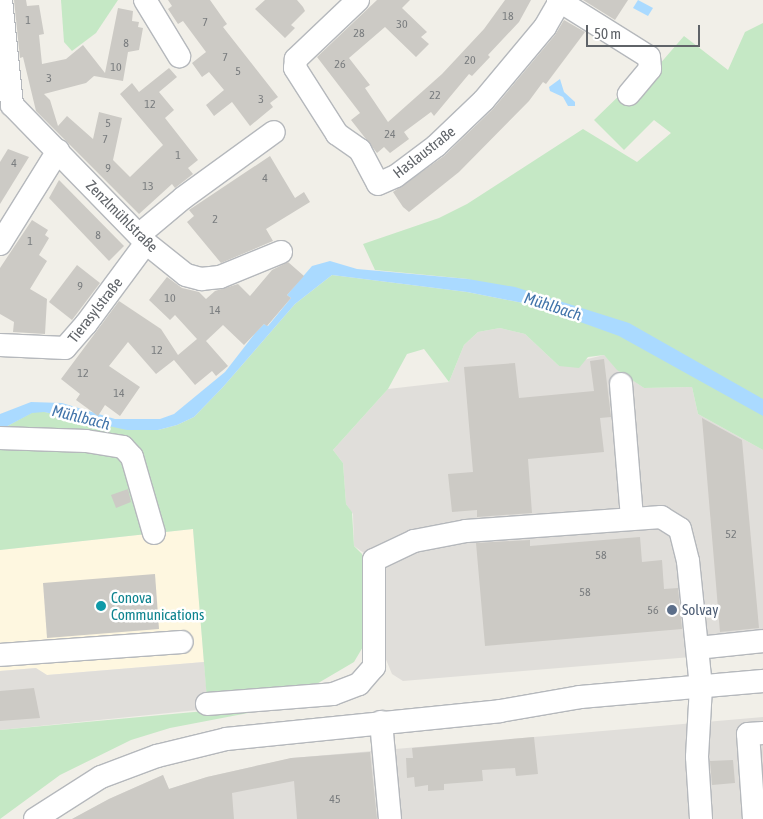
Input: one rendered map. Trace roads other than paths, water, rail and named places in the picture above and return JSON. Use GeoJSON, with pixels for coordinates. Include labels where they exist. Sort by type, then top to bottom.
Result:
{"type":"FeatureCollection","features":[{"type":"Feature","properties":{"kind":"street","name":"Zenzlmühlstraße"},"geometry":{"type":"LineString","coordinates":[[1,0],[6,99],[143,238],[186,275],[201,279],[220,277],[281,252]]}},
{"type":"Feature","properties":{"kind":"street"},"geometry":{"type":"LineString","coordinates":[[145,0],[179,56]]}},
{"type":"Feature","properties":{"kind":"street","name":"Haslaustraße"},"geometry":{"type":"LineString","coordinates":[[358,0],[296,58],[295,68],[337,134],[360,150],[378,184],[396,176],[436,146],[484,100],[545,27],[559,0]]}},
{"type":"Feature","properties":{"kind":"street"},"geometry":{"type":"LineString","coordinates":[[559,0],[649,57],[650,69],[629,94]]}},
{"type":"Feature","properties":{"kind":"street"},"geometry":{"type":"LineString","coordinates":[[143,238],[183,198],[274,132]]}},
{"type":"Feature","properties":{"kind":"street"},"geometry":{"type":"LineString","coordinates":[[0,244],[58,151]]}},
{"type":"Feature","properties":{"kind":"street","name":"Tierasylstraße"},"geometry":{"type":"LineString","coordinates":[[0,345],[65,348],[86,324],[143,238]]}},
{"type":"Feature","properties":{"kind":"street"},"geometry":{"type":"LineString","coordinates":[[621,384],[632,519]]}},
{"type":"Feature","properties":{"kind":"street"},"geometry":{"type":"LineString","coordinates":[[0,438],[86,440],[123,447],[132,457],[154,533]]}},
{"type":"Feature","properties":{"kind":"street"},"geometry":{"type":"LineString","coordinates":[[207,704],[333,694],[359,684],[374,667],[372,570],[374,560],[384,553],[414,541],[466,531],[661,517],[680,529],[688,561],[701,687],[697,757],[700,819]]}},
{"type":"Feature","properties":{"kind":"street"},"geometry":{"type":"LineString","coordinates":[[698,648],[763,641]]}},
{"type":"Feature","properties":{"kind":"street"},"geometry":{"type":"LineString","coordinates":[[0,655],[182,642]]}},
{"type":"Feature","properties":{"kind":"street"},"geometry":{"type":"LineString","coordinates":[[35,819],[101,777],[157,756],[226,739],[500,711],[580,697],[763,681]]}},
{"type":"Feature","properties":{"kind":"street"},"geometry":{"type":"LineString","coordinates":[[381,722],[390,819]]}},
{"type":"Feature","properties":{"kind":"street"},"geometry":{"type":"LineString","coordinates":[[754,819],[748,734],[763,733]]}},
{"type":"Feature","properties":{"kind":"water"},"geometry":{"type":"Polygon","coordinates":[[[638,0],[653,8],[648,16],[633,8],[638,0]]]}},
{"type":"Feature","properties":{"kind":"water"},"geometry":{"type":"Polygon","coordinates":[[[560,79],[564,92],[575,102],[575,106],[568,106],[563,97],[550,91],[549,87],[560,79]]]}},
{"type":"Feature","properties":{"kind":"water","name":"Mühlbach"},"geometry":{"type":"Polygon","coordinates":[[[330,261],[357,269],[468,279],[515,287],[629,323],[763,399],[763,416],[619,336],[533,305],[467,292],[332,275],[295,304],[223,387],[194,417],[177,425],[158,430],[127,430],[44,412],[32,413],[0,430],[0,414],[31,402],[62,403],[115,419],[160,419],[174,414],[225,372],[264,324],[268,326],[291,298],[287,295],[312,266],[330,261]]]}},
{"type":"Feature","properties":{"kind":"place","name":"Conova Communications"},"geometry":{"type":"Point","coordinates":[101,606]}},
{"type":"Feature","properties":{"kind":"place","name":"Solvay"},"geometry":{"type":"Point","coordinates":[672,610]}}]}
